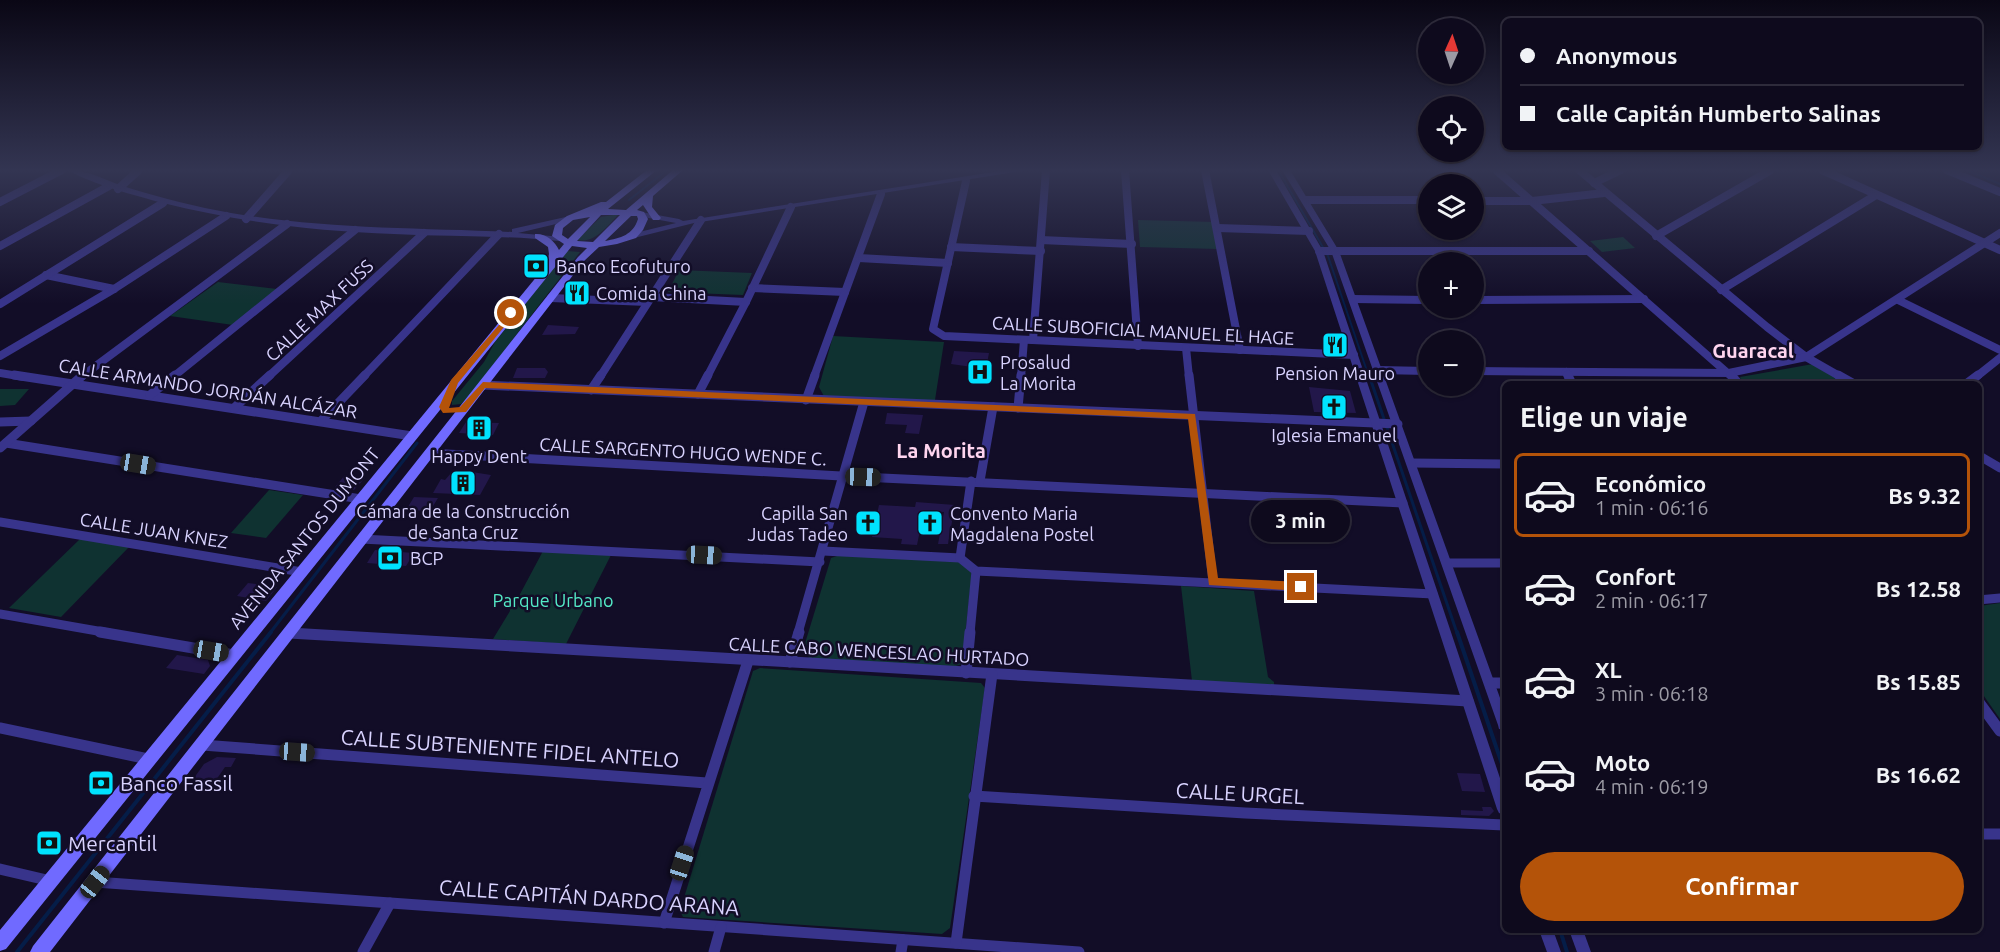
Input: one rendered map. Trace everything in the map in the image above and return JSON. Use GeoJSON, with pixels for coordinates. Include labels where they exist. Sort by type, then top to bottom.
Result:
{"type":"FeatureCollection","features":[{"type":"Feature","properties":{"kind":"main road"},"geometry":{"type":"LineString","coordinates":[[580,214],[557,230],[564,241],[593,245],[625,238]]}},
{"type":"Feature","properties":{"kind":"main road"},"geometry":{"type":"LineString","coordinates":[[574,217],[589,214]]}},
{"type":"Feature","properties":{"kind":"main road","name":"AVENIDA SANTOS DUMONT"},"geometry":{"type":"LineString","coordinates":[[0,944],[551,265],[564,241],[600,214]]}},
{"type":"Feature","properties":{"kind":"main road"},"geometry":{"type":"LineString","coordinates":[[39,952],[570,273],[593,245],[624,214]]}},
{"type":"Feature","properties":{"kind":"main road"},"geometry":{"type":"LineString","coordinates":[[570,273],[640,227],[643,219],[640,214]]}},
{"type":"Feature","properties":{"kind":"main road"},"geometry":{"type":"LineString","coordinates":[[653,214],[656,218]]}},
{"type":"Feature","properties":{"kind":"main road"},"geometry":{"type":"LineString","coordinates":[[538,236],[554,247],[555,255],[551,265]]}},
{"type":"Feature","properties":{"kind":"main road"},"geometry":{"type":"LineString","coordinates":[[454,382],[444,409],[463,410]]}},
{"type":"Feature","properties":{"kind":"main road"},"geometry":{"type":"LineString","coordinates":[[428,416],[441,414],[447,416],[438,441]]}},
{"type":"Feature","properties":{"kind":"street"},"geometry":{"type":"LineString","coordinates":[[0,246],[61,214]]}},
{"type":"Feature","properties":{"kind":"street"},"geometry":{"type":"LineString","coordinates":[[0,304],[144,214]]}},
{"type":"Feature","properties":{"kind":"street"},"geometry":{"type":"LineString","coordinates":[[218,214],[355,230],[538,236],[564,241]]}},
{"type":"Feature","properties":{"kind":"street"},"geometry":{"type":"LineString","coordinates":[[246,219],[250,214]]}},
{"type":"Feature","properties":{"kind":"street"},"geometry":{"type":"LineString","coordinates":[[642,214],[656,218],[698,220]]}},
{"type":"Feature","properties":{"kind":"street"},"geometry":{"type":"LineString","coordinates":[[625,238],[698,220],[738,214]]}},
{"type":"Feature","properties":{"kind":"street"},"geometry":{"type":"LineString","coordinates":[[698,394],[746,302],[787,214]]}},
{"type":"Feature","properties":{"kind":"street"},"geometry":{"type":"LineString","coordinates":[[806,400],[874,214]]}},
{"type":"Feature","properties":{"kind":"street"},"geometry":{"type":"LineString","coordinates":[[859,258],[948,262],[958,214]]}},
{"type":"Feature","properties":{"kind":"street"},"geometry":{"type":"LineString","coordinates":[[1017,408],[1041,251],[1043,214]]}},
{"type":"Feature","properties":{"kind":"street"},"geometry":{"type":"LineString","coordinates":[[1129,214],[1138,346]]}},
{"type":"Feature","properties":{"kind":"street"},"geometry":{"type":"LineString","coordinates":[[1215,214],[1240,350]]}},
{"type":"Feature","properties":{"kind":"street"},"geometry":{"type":"LineString","coordinates":[[1299,214],[1326,251],[1353,299],[1394,424],[1412,464],[1502,719]]}},
{"type":"Feature","properties":{"kind":"street"},"geometry":{"type":"LineString","coordinates":[[1312,214],[1326,251],[1354,355],[1468,701],[1498,770],[1502,796]]}},
{"type":"Feature","properties":{"kind":"street"},"geometry":{"type":"LineString","coordinates":[[1547,214],[1736,381]]}},
{"type":"Feature","properties":{"kind":"street"},"geometry":{"type":"LineString","coordinates":[[1630,214],[1806,357],[1849,381]]}},
{"type":"Feature","properties":{"kind":"street"},"geometry":{"type":"LineString","coordinates":[[1656,236],[1694,214]]}},
{"type":"Feature","properties":{"kind":"street"},"geometry":{"type":"LineString","coordinates":[[1721,290],[1844,214]]}},
{"type":"Feature","properties":{"kind":"street"},"geometry":{"type":"LineString","coordinates":[[1920,214],[2000,250]]}},
{"type":"Feature","properties":{"kind":"street"},"geometry":{"type":"LineString","coordinates":[[0,356],[114,289],[226,216]]}},
{"type":"Feature","properties":{"kind":"street"},"geometry":{"type":"LineString","coordinates":[[321,421],[499,234],[574,217]]}},
{"type":"Feature","properties":{"kind":"street"},"geometry":{"type":"LineString","coordinates":[[591,390],[698,220]]}},
{"type":"Feature","properties":{"kind":"street"},"geometry":{"type":"LineString","coordinates":[[3,445],[71,384],[287,224]]}},
{"type":"Feature","properties":{"kind":"street"},"geometry":{"type":"LineString","coordinates":[[1218,228],[1309,231]]}},
{"type":"Feature","properties":{"kind":"street"},"geometry":{"type":"LineString","coordinates":[[150,395],[355,230]]}},
{"type":"Feature","properties":{"kind":"street","name":"CALLE MAX FUSS"},"geometry":{"type":"LineString","coordinates":[[234,408],[424,233]]}},
{"type":"Feature","properties":{"kind":"street"},"geometry":{"type":"LineString","coordinates":[[1484,371],[1729,373],[1806,357],[2000,233]]}},
{"type":"Feature","properties":{"kind":"street"},"geometry":{"type":"LineString","coordinates":[[1041,240],[1132,244]]}},
{"type":"Feature","properties":{"kind":"street"},"geometry":{"type":"LineString","coordinates":[[951,247],[1041,251]]}},
{"type":"Feature","properties":{"kind":"street"},"geometry":{"type":"LineString","coordinates":[[1326,251],[1589,251]]}},
{"type":"Feature","properties":{"kind":"street","name":"CALLE SUBOFICIAL MANUEL EL HAGE"},"geometry":{"type":"LineString","coordinates":[[948,262],[933,329],[944,336],[1354,355]]}},
{"type":"Feature","properties":{"kind":"street"},"geometry":{"type":"LineString","coordinates":[[46,275],[114,289]]}},
{"type":"Feature","properties":{"kind":"street"},"geometry":{"type":"LineString","coordinates":[[752,288],[845,292]]}},
{"type":"Feature","properties":{"kind":"street"},"geometry":{"type":"LineString","coordinates":[[551,298],[746,302]]}},
{"type":"Feature","properties":{"kind":"street"},"geometry":{"type":"LineString","coordinates":[[1353,299],[1418,300]]}},
{"type":"Feature","properties":{"kind":"street"},"geometry":{"type":"LineString","coordinates":[[1484,300],[1644,299]]}},
{"type":"Feature","properties":{"kind":"street"},"geometry":{"type":"LineString","coordinates":[[1898,300],[2000,350]]}},
{"type":"Feature","properties":{"kind":"street"},"geometry":{"type":"LineString","coordinates":[[1186,348],[1192,416],[1213,582]]}},
{"type":"Feature","properties":{"kind":"street"},"geometry":{"type":"LineString","coordinates":[[1970,381],[2000,358]]}},
{"type":"Feature","properties":{"kind":"street"},"geometry":{"type":"LineString","coordinates":[[1378,370],[1418,371]]}},
{"type":"Feature","properties":{"kind":"street"},"geometry":{"type":"LineString","coordinates":[[1566,372],[1570,381]]}},
{"type":"Feature","properties":{"kind":"street","name":"CALLE ARMANDO JORDÁN ALCÁZAR"},"geometry":{"type":"LineString","coordinates":[[0,373],[412,436]]}},
{"type":"Feature","properties":{"kind":"street"},"geometry":{"type":"LineString","coordinates":[[483,385],[1394,424]]}},
{"type":"Feature","properties":{"kind":"street"},"geometry":{"type":"LineString","coordinates":[[789,662],[864,402]]}},
{"type":"Feature","properties":{"kind":"street"},"geometry":{"type":"LineString","coordinates":[[960,558],[993,407]]}},
{"type":"Feature","properties":{"kind":"street"},"geometry":{"type":"LineString","coordinates":[[0,422],[31,421]]}},
{"type":"Feature","properties":{"kind":"street"},"geometry":{"type":"LineString","coordinates":[[3,445],[361,499]]}},
{"type":"Feature","properties":{"kind":"street","name":"CALLE SARGENTO HUGO WENDE C."},"geometry":{"type":"LineString","coordinates":[[429,453],[841,476],[1403,503]]}},
{"type":"Feature","properties":{"kind":"street"},"geometry":{"type":"LineString","coordinates":[[1982,457],[2000,468]]}},
{"type":"Feature","properties":{"kind":"street"},"geometry":{"type":"LineString","coordinates":[[1412,464],[1502,464]]}},
{"type":"Feature","properties":{"kind":"street","name":"CALLE JUAN KNEZ"},"geometry":{"type":"LineString","coordinates":[[0,522],[302,572]]}},
{"type":"Feature","properties":{"kind":"street"},"geometry":{"type":"LineString","coordinates":[[362,538],[821,556],[960,558],[976,571],[1433,594]]}},
{"type":"Feature","properties":{"kind":"street"},"geometry":{"type":"LineString","coordinates":[[1447,563],[1502,563]]}},
{"type":"Feature","properties":{"kind":"street"},"geometry":{"type":"LineString","coordinates":[[966,673],[976,571]]}},
{"type":"Feature","properties":{"kind":"street"},"geometry":{"type":"LineString","coordinates":[[1982,600],[2000,598]]}},
{"type":"Feature","properties":{"kind":"street"},"geometry":{"type":"LineString","coordinates":[[0,614],[234,655]]}},
{"type":"Feature","properties":{"kind":"street","name":"CALLE CABO WENCESLAO HURTADO"},"geometry":{"type":"LineString","coordinates":[[289,633],[1468,701]]}},
{"type":"Feature","properties":{"kind":"street"},"geometry":{"type":"LineString","coordinates":[[664,922],[748,661]]}},
{"type":"Feature","properties":{"kind":"street"},"geometry":{"type":"LineString","coordinates":[[956,943],[992,674]]}},
{"type":"Feature","properties":{"kind":"street"},"geometry":{"type":"LineString","coordinates":[[1490,683],[1502,683]]}},
{"type":"Feature","properties":{"kind":"street"},"geometry":{"type":"LineString","coordinates":[[1982,706],[2000,731]]}},
{"type":"Feature","properties":{"kind":"street"},"geometry":{"type":"LineString","coordinates":[[0,728],[148,759]]}},
{"type":"Feature","properties":{"kind":"street","name":"CALLE SUBTENIENTE FIDEL ANTELO"},"geometry":{"type":"LineString","coordinates":[[202,745],[707,783]]}},
{"type":"Feature","properties":{"kind":"street","name":"CALLE URGEL"},"geometry":{"type":"LineString","coordinates":[[974,796],[1245,813],[1502,825]]}},
{"type":"Feature","properties":{"kind":"street"},"geometry":{"type":"LineString","coordinates":[[1982,834],[2000,834]]}},
{"type":"Feature","properties":{"kind":"street"},"geometry":{"type":"LineString","coordinates":[[0,869],[51,881]]}},
{"type":"Feature","properties":{"kind":"street","name":"CALLE CAPITÁN DARDO ARANA"},"geometry":{"type":"LineString","coordinates":[[95,882],[664,922],[902,946],[956,943],[1079,952]]}},
{"type":"Feature","properties":{"kind":"street"},"geometry":{"type":"LineString","coordinates":[[363,952],[390,903]]}},
{"type":"Feature","properties":{"kind":"street"},"geometry":{"type":"LineString","coordinates":[[714,952],[721,927]]}},
{"type":"Feature","properties":{"kind":"street"},"geometry":{"type":"LineString","coordinates":[[1547,933],[1554,952]]}},
{"type":"Feature","properties":{"kind":"street"},"geometry":{"type":"LineString","coordinates":[[1577,933],[1584,952]]}},
{"type":"Feature","properties":{"kind":"green space"},"geometry":{"type":"Polygon","coordinates":[[[619,214],[595,237],[583,241],[577,240],[601,217],[619,214]]]}},
{"type":"Feature","properties":{"kind":"green space"},"geometry":{"type":"Polygon","coordinates":[[[1138,220],[1215,222],[1219,249],[1140,247],[1138,220]]]}},
{"type":"Feature","properties":{"kind":"green space"},"geometry":{"type":"Polygon","coordinates":[[[1623,237],[1635,248],[1602,252],[1590,241],[1623,237]]]}},
{"type":"Feature","properties":{"kind":"green space"},"geometry":{"type":"Polygon","coordinates":[[[567,251],[580,252],[466,400],[461,404],[452,405],[452,401],[484,362],[495,342],[567,251]]]}},
{"type":"Feature","properties":{"kind":"green space"},"geometry":{"type":"Polygon","coordinates":[[[679,270],[752,273],[743,295],[668,292],[679,270]]]}},
{"type":"Feature","properties":{"kind":"green space"},"geometry":{"type":"Polygon","coordinates":[[[218,282],[277,289],[233,325],[170,316],[218,282]]]}},
{"type":"Feature","properties":{"kind":"green space"},"geometry":{"type":"Polygon","coordinates":[[[833,336],[944,342],[935,400],[826,400],[819,387],[833,336]]]}},
{"type":"Feature","properties":{"kind":"green space"},"geometry":{"type":"Polygon","coordinates":[[[1813,364],[1844,381],[1742,381],[1740,377],[1813,364]]]}},
{"type":"Feature","properties":{"kind":"green space"},"geometry":{"type":"Polygon","coordinates":[[[0,389],[29,389],[15,405],[0,406],[0,389]]]}},
{"type":"Feature","properties":{"kind":"green space"},"geometry":{"type":"Polygon","coordinates":[[[269,490],[303,495],[266,538],[231,533],[269,490]]]}},
{"type":"Feature","properties":{"kind":"green space"},"geometry":{"type":"Polygon","coordinates":[[[80,539],[129,547],[61,617],[9,608],[80,539]]]}},
{"type":"Feature","properties":{"kind":"green space","name":"Parque Urbano"},"geometry":{"type":"Polygon","coordinates":[[[543,551],[611,555],[566,644],[493,639],[510,611],[509,604],[519,596],[543,551]]]}},
{"type":"Feature","properties":{"kind":"green space"},"geometry":{"type":"Polygon","coordinates":[[[840,555],[958,561],[972,573],[962,664],[950,668],[809,658],[803,650],[831,558],[840,555]]]}},
{"type":"Feature","properties":{"kind":"green space"},"geometry":{"type":"Polygon","coordinates":[[[1181,586],[1254,591],[1268,677],[1274,682],[1274,687],[1192,681],[1181,586]]]}},
{"type":"Feature","properties":{"kind":"green space"},"geometry":{"type":"Polygon","coordinates":[[[2000,603],[2000,719],[1982,693],[1982,606],[2000,603]]]}},
{"type":"Feature","properties":{"kind":"green space"},"geometry":{"type":"Polygon","coordinates":[[[760,668],[981,683],[985,688],[950,928],[942,934],[683,917],[680,911],[753,671],[760,668]]]}},
{"type":"Feature","properties":{"kind":"building"},"geometry":{"type":"Polygon","coordinates":[[[548,325],[579,327],[575,334],[542,335],[548,325]]]}},
{"type":"Feature","properties":{"kind":"building"},"geometry":{"type":"Polygon","coordinates":[[[954,351],[989,353],[986,369],[951,364],[954,351]]]}},
{"type":"Feature","properties":{"kind":"building"},"geometry":{"type":"Polygon","coordinates":[[[517,368],[545,368],[548,372],[545,378],[513,378],[517,368]]]}},
{"type":"Feature","properties":{"kind":"building"},"geometry":{"type":"Polygon","coordinates":[[[1309,387],[1350,391],[1356,413],[1314,412],[1309,387]]]}},
{"type":"Feature","properties":{"kind":"building"},"geometry":{"type":"Polygon","coordinates":[[[887,413],[923,415],[919,434],[905,433],[907,425],[885,424],[887,413]]]}},
{"type":"Feature","properties":{"kind":"building","name":"Happy Dent"},"geometry":{"type":"Polygon","coordinates":[[[466,422],[499,423],[493,435],[459,433],[466,422]]]}},
{"type":"Feature","properties":{"kind":"building","name":"Cámara de la Construcción de Santa Cruz"},"geometry":{"type":"Polygon","coordinates":[[[452,472],[491,475],[480,495],[433,493],[441,479],[445,480],[452,472]]]}},
{"type":"Feature","properties":{"kind":"building"},"geometry":{"type":"Polygon","coordinates":[[[345,475],[365,478],[354,490],[335,487],[345,475]]]}},
{"type":"Feature","properties":{"kind":"building"},"geometry":{"type":"Polygon","coordinates":[[[414,497],[438,498],[430,511],[406,510],[414,497]]]}},
{"type":"Feature","properties":{"kind":"building"},"geometry":{"type":"Polygon","coordinates":[[[916,502],[955,505],[948,544],[938,544],[944,512],[924,511],[917,545],[901,544],[902,539],[872,537],[879,505],[915,507],[916,502]]]}},
{"type":"Feature","properties":{"kind":"building","name":"BCP"},"geometry":{"type":"Polygon","coordinates":[[[375,550],[414,553],[406,566],[367,563],[375,550]]]}},
{"type":"Feature","properties":{"kind":"building"},"geometry":{"type":"Polygon","coordinates":[[[248,583],[277,587],[266,601],[237,596],[248,583]]]}},
{"type":"Feature","properties":{"kind":"building"},"geometry":{"type":"Polygon","coordinates":[[[177,655],[208,660],[210,666],[204,674],[166,668],[177,655]]]}},
{"type":"Feature","properties":{"kind":"building"},"geometry":{"type":"Polygon","coordinates":[[[217,757],[236,758],[231,767],[225,767],[216,780],[194,778],[204,764],[217,757]]]}},
{"type":"Feature","properties":{"kind":"building"},"geometry":{"type":"Polygon","coordinates":[[[1457,773],[1480,774],[1485,792],[1462,791],[1457,773]]]}},
{"type":"Feature","properties":{"kind":"building"},"geometry":{"type":"Polygon","coordinates":[[[1482,807],[1491,807],[1494,811],[1489,816],[1461,815],[1461,810],[1483,811],[1482,807]]]}},
{"type":"Feature","properties":{"kind":"waterway"},"geometry":{"type":"LineString","coordinates":[[1304,214],[1328,256],[1369,377]]}},
{"type":"Feature","properties":{"kind":"waterway"},"geometry":{"type":"LineString","coordinates":[[1369,375],[1457,633]]}},
{"type":"Feature","properties":{"kind":"waterway"},"geometry":{"type":"LineString","coordinates":[[270,633],[417,443]]}},
{"type":"Feature","properties":{"kind":"waterway"},"geometry":{"type":"LineString","coordinates":[[17,952],[271,632]]}},
{"type":"Feature","properties":{"kind":"waterway"},"geometry":{"type":"LineString","coordinates":[[1457,632],[1502,764]]}},
{"type":"Feature","properties":{"kind":"waterway"},"geometry":{"type":"LineString","coordinates":[[1561,933],[1567,952]]}},
{"type":"Feature","properties":{"kind":"place","name":"Banco Ecofuturo"},"geometry":{"type":"Point","coordinates":[536,266]}},
{"type":"Feature","properties":{"kind":"place","name":"Comida China"},"geometry":{"type":"Point","coordinates":[577,293]}},
{"type":"Feature","properties":{"kind":"place","name":"Pension Mauro"},"geometry":{"type":"Point","coordinates":[1335,345]}},
{"type":"Feature","properties":{"kind":"place","name":"Prosalud La Morita"},"geometry":{"type":"Point","coordinates":[980,372]}},
{"type":"Feature","properties":{"kind":"place","name":"Iglesia Emanuel"},"geometry":{"type":"Point","coordinates":[1334,407]}},
{"type":"Feature","properties":{"kind":"place","name":"Happy Dent"},"geometry":{"type":"Point","coordinates":[479,428]}},
{"type":"Feature","properties":{"kind":"place","name":"Cámara de la Construcción de Santa Cruz"},"geometry":{"type":"Point","coordinates":[463,483]}},
{"type":"Feature","properties":{"kind":"place","name":"Capilla San Judas Tadeo"},"geometry":{"type":"Point","coordinates":[868,523]}},
{"type":"Feature","properties":{"kind":"place","name":"Convento Maria Magdalena Postel"},"geometry":{"type":"Point","coordinates":[930,523]}},
{"type":"Feature","properties":{"kind":"place","name":"BCP"},"geometry":{"type":"Point","coordinates":[390,558]}},
{"type":"Feature","properties":{"kind":"place","name":"Banco Fassil"},"geometry":{"type":"Point","coordinates":[101,783]}},
{"type":"Feature","properties":{"kind":"place","name":"Mercantil"},"geometry":{"type":"Point","coordinates":[49,843]}},
{"type":"Feature","properties":{"kind":"district","name":"Guaracal"},"geometry":{"type":"Point","coordinates":[1753,350]}},
{"type":"Feature","properties":{"kind":"district","name":"La Morita"},"geometry":{"type":"Point","coordinates":[941,450]}},
{"type":"Feature","properties":{"kind":"route"},"geometry":{"type":"LineString","coordinates":[[511,313],[454,382],[444,409],[447,411],[463,410],[483,385],[1192,416],[1213,582],[1301,587]]}}]}
